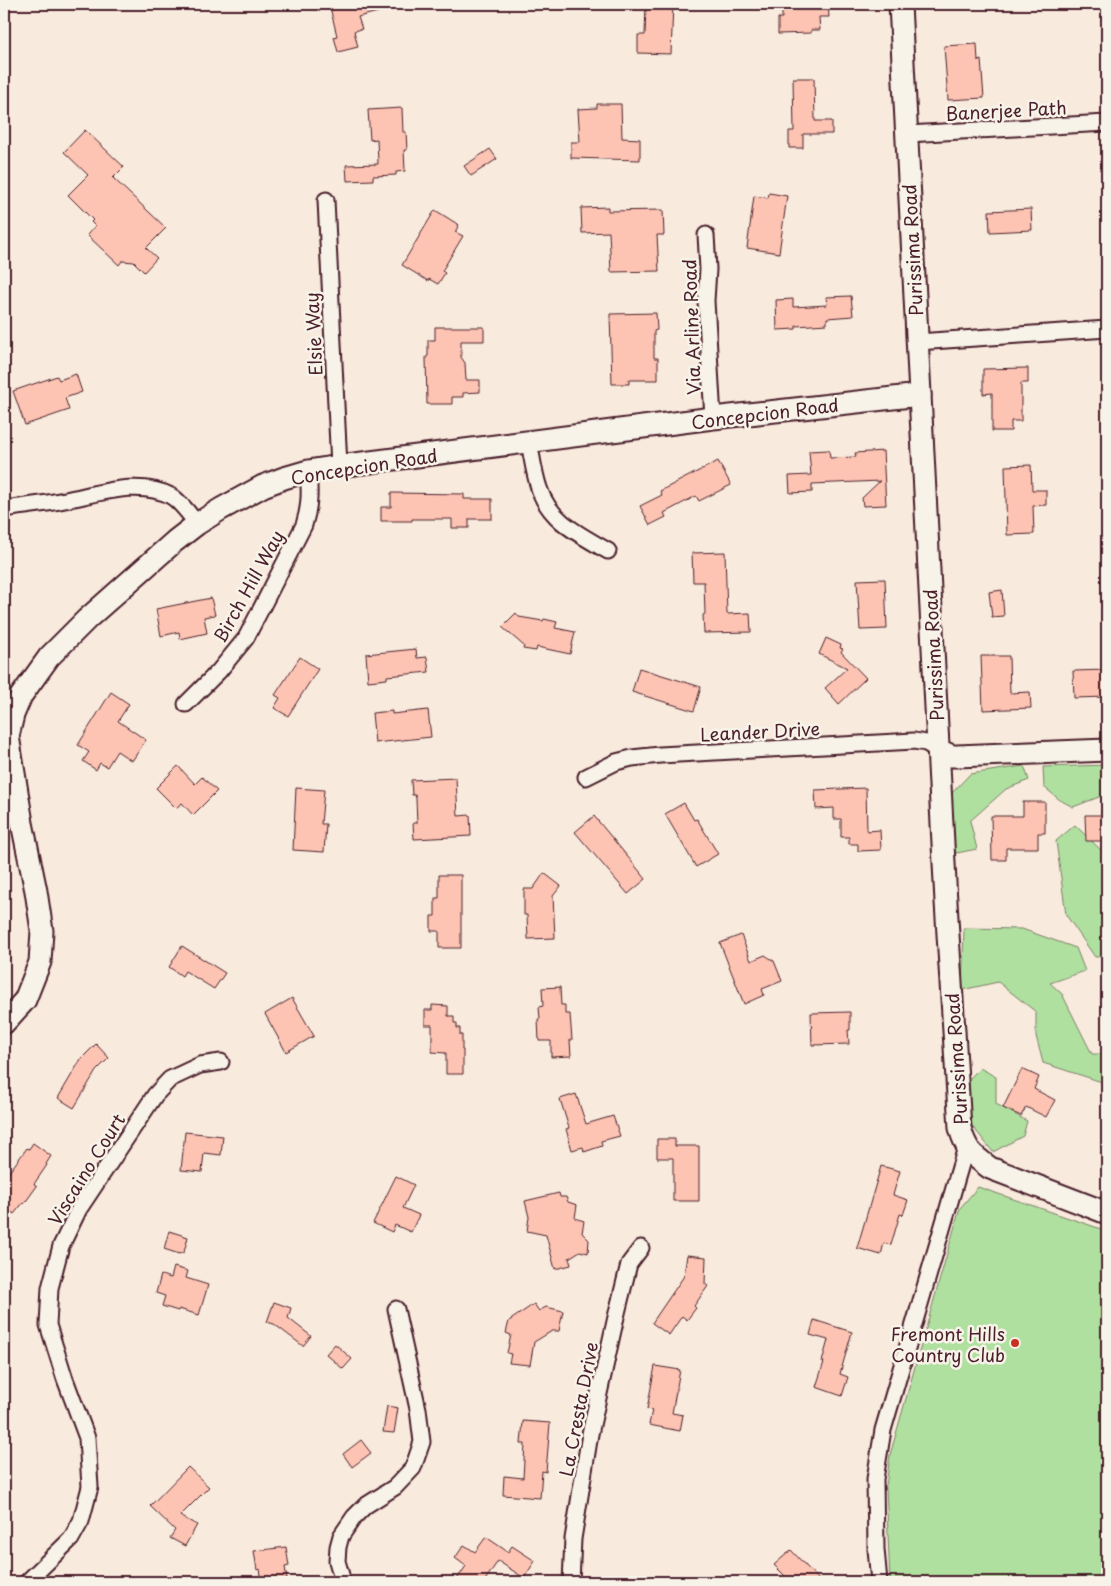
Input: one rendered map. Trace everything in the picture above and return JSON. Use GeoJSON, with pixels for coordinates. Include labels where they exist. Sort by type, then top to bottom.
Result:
{"type":"FeatureCollection","features":[{"type":"Feature","properties":{"kind":"street","name":"Purissima Road"},"geometry":{"type":"LineString","coordinates":[[900,4],[938,750],[960,1128],[966,1147],[990,1168],[1107,1213]]}},
{"type":"Feature","properties":{"kind":"street","name":"Banerjee Path"},"geometry":{"type":"LineString","coordinates":[[907,134],[1107,123]]}},
{"type":"Feature","properties":{"kind":"street","name":"Elsie Way"},"geometry":{"type":"LineString","coordinates":[[326,200],[339,466]]}},
{"type":"Feature","properties":{"kind":"street","name":"Via Arline Road"},"geometry":{"type":"LineString","coordinates":[[706,235],[708,269],[706,307],[713,418]]}},
{"type":"Feature","properties":{"kind":"street"},"geometry":{"type":"LineString","coordinates":[[917,342],[1107,329]]}},
{"type":"Feature","properties":{"kind":"street","name":"Concepcion Road"},"geometry":{"type":"LineString","coordinates":[[4,1024],[25,1000],[40,962],[42,932],[8,736],[13,715],[22,696],[49,657],[87,619],[175,541],[197,524],[263,486],[284,478],[339,466],[713,418],[920,395]]}},
{"type":"Feature","properties":{"kind":"street"},"geometry":{"type":"LineString","coordinates":[[529,442],[539,488],[545,503],[556,518],[608,551]]}},
{"type":"Feature","properties":{"kind":"street","name":"Birch Hill Way"},"geometry":{"type":"LineString","coordinates":[[186,704],[219,671],[246,638],[304,525],[310,494],[308,472]]}},
{"type":"Feature","properties":{"kind":"street"},"geometry":{"type":"LineString","coordinates":[[4,508],[37,505],[124,489],[142,488],[160,491],[173,497],[197,524]]}},
{"type":"Feature","properties":{"kind":"street","name":"Leander Drive"},"geometry":{"type":"LineString","coordinates":[[586,777],[616,762],[660,755],[914,742],[926,743],[938,750]]}},
{"type":"Feature","properties":{"kind":"street"},"geometry":{"type":"LineString","coordinates":[[938,750],[952,756],[1107,750]]}},
{"type":"Feature","properties":{"kind":"street","name":"Viscaino Court"},"geometry":{"type":"LineString","coordinates":[[27,1582],[71,1539],[81,1521],[90,1487],[87,1438],[65,1380],[48,1325],[50,1288],[61,1246],[79,1209],[155,1095],[170,1079],[200,1065],[221,1062]]}},
{"type":"Feature","properties":{"kind":"street"},"geometry":{"type":"LineString","coordinates":[[879,1582],[874,1479],[882,1430],[966,1147]]}},
{"type":"Feature","properties":{"kind":"street","name":"La Cresta Drive"},"geometry":{"type":"LineString","coordinates":[[571,1582],[573,1539],[590,1434],[630,1264],[642,1248]]}},
{"type":"Feature","properties":{"kind":"street"},"geometry":{"type":"LineString","coordinates":[[343,1582],[337,1561],[341,1536],[354,1517],[366,1506],[395,1487],[413,1468],[422,1442],[418,1409],[396,1310]]}},
{"type":"Feature","properties":{"kind":"green space"},"geometry":{"type":"Polygon","coordinates":[[[1107,765],[1107,794],[1073,807],[1060,800],[1044,787],[1043,767],[1107,765]]]}},
{"type":"Feature","properties":{"kind":"green space"},"geometry":{"type":"Polygon","coordinates":[[[1024,766],[1029,780],[1006,789],[970,821],[977,849],[957,853],[948,844],[952,793],[970,774],[1024,766]]]}},
{"type":"Feature","properties":{"kind":"green space"},"geometry":{"type":"Polygon","coordinates":[[[1075,825],[1105,854],[1107,864],[1107,956],[1095,957],[1066,915],[1056,841],[1075,825]]]}},
{"type":"Feature","properties":{"kind":"green space"},"geometry":{"type":"Polygon","coordinates":[[[964,928],[1022,929],[1076,948],[1085,971],[1050,983],[1062,994],[1092,1054],[1107,1054],[1107,1085],[1043,1063],[1036,1036],[1036,1012],[998,982],[962,990],[964,928]]]}},
{"type":"Feature","properties":{"kind":"green space"},"geometry":{"type":"Polygon","coordinates":[[[980,1068],[996,1077],[996,1104],[1027,1121],[1023,1136],[993,1152],[969,1122],[967,1081],[980,1068]]]}},
{"type":"Feature","properties":{"kind":"green space","name":"Fremont Hills Country Club"},"geometry":{"type":"Polygon","coordinates":[[[978,1187],[1107,1231],[1107,1582],[890,1582],[886,1486],[890,1455],[960,1208],[978,1187]]]}},
{"type":"Feature","properties":{"kind":"building"},"geometry":{"type":"Polygon","coordinates":[[[340,4],[393,4],[394,8],[358,17],[362,29],[354,31],[358,47],[338,52],[334,37],[337,36],[330,7],[340,4]]]}},
{"type":"Feature","properties":{"kind":"building"},"geometry":{"type":"Polygon","coordinates":[[[646,4],[673,4],[671,54],[638,53],[638,35],[645,35],[646,4]]]}},
{"type":"Feature","properties":{"kind":"building"},"geometry":{"type":"Polygon","coordinates":[[[828,4],[829,17],[819,17],[820,30],[811,30],[811,33],[778,34],[778,18],[782,18],[782,6],[828,4]]]}},
{"type":"Feature","properties":{"kind":"building"},"geometry":{"type":"Polygon","coordinates":[[[977,44],[978,61],[981,60],[984,98],[948,100],[944,46],[977,44]]]}},
{"type":"Feature","properties":{"kind":"building"},"geometry":{"type":"Polygon","coordinates":[[[793,78],[814,78],[815,121],[832,121],[832,134],[803,134],[803,148],[789,148],[789,131],[794,131],[793,78]]]}},
{"type":"Feature","properties":{"kind":"building"},"geometry":{"type":"Polygon","coordinates":[[[597,104],[621,104],[622,138],[640,139],[640,160],[571,158],[571,142],[580,142],[578,109],[597,108],[597,104]]]}},
{"type":"Feature","properties":{"kind":"building"},"geometry":{"type":"Polygon","coordinates":[[[402,108],[403,132],[406,132],[407,150],[404,150],[405,171],[396,172],[396,175],[373,176],[373,180],[347,181],[346,165],[378,164],[377,139],[370,140],[368,110],[402,108]]]}},
{"type":"Feature","properties":{"kind":"building"},"geometry":{"type":"Polygon","coordinates":[[[85,130],[124,167],[113,178],[166,228],[146,248],[157,258],[144,272],[134,262],[122,261],[119,265],[87,235],[95,226],[91,222],[93,220],[68,195],[88,175],[64,152],[85,130]]]}},
{"type":"Feature","properties":{"kind":"building"},"geometry":{"type":"Polygon","coordinates":[[[490,149],[497,159],[471,176],[464,166],[490,149]]]}},
{"type":"Feature","properties":{"kind":"building"},"geometry":{"type":"Polygon","coordinates":[[[769,193],[787,196],[779,253],[747,248],[754,196],[768,198],[769,193]]]}},
{"type":"Feature","properties":{"kind":"building"},"geometry":{"type":"Polygon","coordinates":[[[608,207],[608,211],[663,210],[664,235],[657,235],[659,271],[611,272],[609,232],[582,233],[581,208],[608,207]]]}},
{"type":"Feature","properties":{"kind":"building"},"geometry":{"type":"Polygon","coordinates":[[[1031,209],[1032,230],[990,232],[989,211],[1031,209]]]}},
{"type":"Feature","properties":{"kind":"building"},"geometry":{"type":"Polygon","coordinates":[[[435,210],[459,225],[455,232],[463,236],[442,271],[445,273],[438,284],[429,279],[428,281],[402,265],[435,210]]]}},
{"type":"Feature","properties":{"kind":"building"},"geometry":{"type":"Polygon","coordinates":[[[851,296],[853,316],[827,318],[827,324],[796,326],[796,329],[777,330],[776,300],[793,299],[793,307],[827,305],[826,297],[851,296]]]}},
{"type":"Feature","properties":{"kind":"building"},"geometry":{"type":"Polygon","coordinates":[[[656,313],[657,330],[654,331],[654,358],[658,358],[658,380],[629,380],[629,384],[612,384],[610,314],[656,313]]]}},
{"type":"Feature","properties":{"kind":"building"},"geometry":{"type":"Polygon","coordinates":[[[435,327],[484,327],[484,341],[461,341],[461,357],[465,363],[466,380],[480,380],[480,392],[463,393],[463,397],[452,397],[452,404],[427,404],[426,357],[428,356],[428,340],[435,340],[435,327]]]}},
{"type":"Feature","properties":{"kind":"building"},"geometry":{"type":"Polygon","coordinates":[[[1028,368],[1028,383],[1021,383],[1021,421],[1011,421],[1011,431],[992,431],[992,393],[983,394],[983,369],[1028,368]]]}},
{"type":"Feature","properties":{"kind":"building"},"geometry":{"type":"Polygon","coordinates":[[[76,374],[82,392],[65,398],[69,410],[25,425],[13,391],[57,376],[59,380],[76,374]]]}},
{"type":"Feature","properties":{"kind":"building"},"geometry":{"type":"Polygon","coordinates":[[[829,450],[830,458],[856,457],[855,453],[883,451],[886,505],[863,506],[862,498],[880,481],[812,484],[812,492],[790,493],[789,476],[811,475],[809,451],[829,450]]]}},
{"type":"Feature","properties":{"kind":"building"},"geometry":{"type":"Polygon","coordinates":[[[718,461],[731,485],[699,501],[696,496],[664,513],[666,517],[650,525],[640,506],[662,495],[660,491],[718,461]]]}},
{"type":"Feature","properties":{"kind":"building"},"geometry":{"type":"Polygon","coordinates":[[[1031,465],[1032,490],[1046,490],[1046,505],[1033,506],[1034,534],[1007,535],[1005,466],[1031,465]]]}},
{"type":"Feature","properties":{"kind":"building"},"geometry":{"type":"Polygon","coordinates":[[[391,493],[464,494],[464,499],[492,499],[492,519],[469,519],[469,528],[452,528],[452,519],[381,521],[381,507],[391,507],[391,493]]]}},
{"type":"Feature","properties":{"kind":"building"},"geometry":{"type":"Polygon","coordinates":[[[725,552],[727,614],[750,613],[751,632],[704,633],[704,582],[693,582],[692,553],[725,552]]]}},
{"type":"Feature","properties":{"kind":"building"},"geometry":{"type":"Polygon","coordinates":[[[885,579],[887,629],[860,630],[857,580],[885,579]]]}},
{"type":"Feature","properties":{"kind":"building"},"geometry":{"type":"Polygon","coordinates":[[[1002,590],[1004,616],[992,617],[989,592],[1002,590]]]}},
{"type":"Feature","properties":{"kind":"building"},"geometry":{"type":"Polygon","coordinates":[[[211,598],[215,615],[204,617],[207,633],[180,639],[179,632],[161,636],[156,609],[211,598]]]}},
{"type":"Feature","properties":{"kind":"building"},"geometry":{"type":"Polygon","coordinates":[[[516,613],[519,617],[557,622],[555,628],[575,632],[570,654],[537,647],[536,651],[523,649],[524,646],[502,627],[516,613]]]}},
{"type":"Feature","properties":{"kind":"building"},"geometry":{"type":"Polygon","coordinates":[[[826,638],[841,645],[840,648],[843,649],[841,652],[866,678],[839,704],[825,688],[847,668],[819,654],[826,638]]]}},
{"type":"Feature","properties":{"kind":"building"},"geometry":{"type":"Polygon","coordinates":[[[416,649],[417,658],[427,657],[429,672],[387,676],[387,679],[368,681],[366,654],[416,649]]]}},
{"type":"Feature","properties":{"kind":"building"},"geometry":{"type":"Polygon","coordinates":[[[981,656],[1009,656],[1010,693],[1030,692],[1031,708],[983,710],[981,656]]]}},
{"type":"Feature","properties":{"kind":"building"},"geometry":{"type":"Polygon","coordinates":[[[300,657],[318,669],[288,716],[274,708],[280,698],[275,695],[300,657]]]}},
{"type":"Feature","properties":{"kind":"building"},"geometry":{"type":"Polygon","coordinates":[[[639,668],[701,687],[694,711],[632,692],[639,668]]]}},
{"type":"Feature","properties":{"kind":"building"},"geometry":{"type":"Polygon","coordinates":[[[1107,670],[1107,697],[1074,698],[1073,671],[1107,670]]]}},
{"type":"Feature","properties":{"kind":"building"},"geometry":{"type":"Polygon","coordinates":[[[111,692],[129,704],[118,721],[146,740],[132,761],[117,751],[107,767],[100,763],[96,770],[83,761],[89,752],[78,745],[111,692]]]}},
{"type":"Feature","properties":{"kind":"building"},"geometry":{"type":"Polygon","coordinates":[[[428,710],[431,737],[375,743],[372,713],[392,711],[392,714],[428,710]]]}},
{"type":"Feature","properties":{"kind":"building"},"geometry":{"type":"Polygon","coordinates":[[[178,766],[195,784],[202,777],[217,791],[193,815],[182,803],[176,808],[156,788],[178,766]]]}},
{"type":"Feature","properties":{"kind":"building"},"geometry":{"type":"Polygon","coordinates":[[[456,778],[458,816],[470,815],[471,836],[414,839],[413,823],[417,823],[416,799],[415,795],[412,795],[411,780],[456,778]]]}},
{"type":"Feature","properties":{"kind":"building"},"geometry":{"type":"Polygon","coordinates":[[[296,788],[324,790],[321,824],[326,824],[324,852],[293,850],[296,788]]]}},
{"type":"Feature","properties":{"kind":"building"},"geometry":{"type":"Polygon","coordinates":[[[866,788],[867,831],[880,830],[881,850],[858,851],[858,844],[849,844],[849,837],[841,837],[841,819],[834,819],[834,808],[816,809],[815,790],[866,788]]]}},
{"type":"Feature","properties":{"kind":"building"},"geometry":{"type":"Polygon","coordinates":[[[1023,802],[1045,802],[1045,833],[1038,833],[1038,848],[1006,848],[1006,860],[992,860],[991,816],[1023,816],[1023,802]]]}},
{"type":"Feature","properties":{"kind":"building"},"geometry":{"type":"Polygon","coordinates":[[[684,803],[694,820],[697,819],[718,854],[696,867],[665,814],[684,803]]]}},
{"type":"Feature","properties":{"kind":"building"},"geometry":{"type":"Polygon","coordinates":[[[1085,815],[1107,815],[1107,841],[1086,841],[1085,815]]]}},
{"type":"Feature","properties":{"kind":"building"},"geometry":{"type":"Polygon","coordinates":[[[594,816],[646,879],[628,894],[575,832],[594,816]]]}},
{"type":"Feature","properties":{"kind":"building"},"geometry":{"type":"Polygon","coordinates":[[[544,873],[561,886],[553,896],[555,938],[528,939],[527,915],[524,915],[524,889],[533,889],[544,873]]]}},
{"type":"Feature","properties":{"kind":"building"},"geometry":{"type":"Polygon","coordinates":[[[439,875],[461,875],[461,948],[439,948],[439,931],[431,931],[431,916],[435,916],[435,898],[439,898],[439,875]]]}},
{"type":"Feature","properties":{"kind":"building"},"geometry":{"type":"Polygon","coordinates":[[[741,935],[751,961],[765,955],[774,961],[782,981],[762,989],[764,995],[744,1004],[720,943],[741,935]]]}},
{"type":"Feature","properties":{"kind":"building"},"geometry":{"type":"Polygon","coordinates":[[[182,946],[225,973],[214,989],[185,971],[182,976],[169,967],[182,946]]]}},
{"type":"Feature","properties":{"kind":"building"},"geometry":{"type":"Polygon","coordinates":[[[560,987],[561,1005],[565,1005],[565,1014],[570,1014],[571,1056],[551,1057],[551,1041],[539,1041],[539,1007],[543,1006],[542,988],[560,987]]]}},
{"type":"Feature","properties":{"kind":"building"},"geometry":{"type":"Polygon","coordinates":[[[292,998],[314,1036],[286,1052],[265,1014],[292,998]]]}},
{"type":"Feature","properties":{"kind":"building"},"geometry":{"type":"Polygon","coordinates":[[[432,1005],[448,1006],[448,1016],[454,1016],[454,1023],[457,1023],[457,1028],[460,1028],[463,1050],[463,1074],[446,1074],[446,1053],[432,1052],[432,1025],[425,1025],[425,1010],[432,1010],[432,1005]]]}},
{"type":"Feature","properties":{"kind":"building"},"geometry":{"type":"Polygon","coordinates":[[[850,1012],[849,1044],[812,1045],[811,1013],[850,1012]]]}},
{"type":"Feature","properties":{"kind":"building"},"geometry":{"type":"Polygon","coordinates":[[[96,1044],[109,1058],[96,1071],[74,1108],[58,1098],[81,1059],[96,1044]]]}},
{"type":"Feature","properties":{"kind":"building"},"geometry":{"type":"Polygon","coordinates":[[[1022,1069],[1039,1077],[1034,1089],[1055,1100],[1046,1117],[1026,1107],[1021,1116],[1003,1108],[1022,1069]]]}},
{"type":"Feature","properties":{"kind":"building"},"geometry":{"type":"Polygon","coordinates":[[[576,1094],[586,1124],[613,1116],[620,1136],[601,1141],[602,1146],[584,1152],[583,1147],[572,1150],[566,1129],[569,1128],[560,1099],[576,1094]]]}},
{"type":"Feature","properties":{"kind":"building"},"geometry":{"type":"Polygon","coordinates":[[[185,1132],[223,1136],[221,1155],[204,1153],[202,1172],[181,1170],[185,1132]]]}},
{"type":"Feature","properties":{"kind":"building"},"geometry":{"type":"Polygon","coordinates":[[[657,1139],[675,1139],[675,1146],[699,1146],[699,1201],[673,1201],[673,1158],[657,1158],[657,1139]]]}},
{"type":"Feature","properties":{"kind":"building"},"geometry":{"type":"Polygon","coordinates":[[[33,1143],[51,1156],[34,1184],[37,1186],[14,1214],[4,1206],[4,1179],[27,1148],[29,1149],[33,1143]]]}},
{"type":"Feature","properties":{"kind":"building"},"geometry":{"type":"Polygon","coordinates":[[[881,1166],[900,1171],[893,1195],[908,1200],[903,1215],[900,1214],[891,1245],[884,1243],[881,1255],[857,1248],[881,1166]]]}},
{"type":"Feature","properties":{"kind":"building"},"geometry":{"type":"Polygon","coordinates":[[[396,1176],[414,1185],[403,1208],[419,1215],[411,1232],[395,1225],[392,1232],[373,1223],[396,1176]]]}},
{"type":"Feature","properties":{"kind":"building"},"geometry":{"type":"Polygon","coordinates":[[[559,1193],[560,1197],[566,1197],[568,1202],[577,1205],[575,1218],[584,1221],[582,1233],[589,1240],[588,1253],[580,1251],[569,1258],[571,1265],[555,1269],[546,1235],[527,1231],[529,1217],[525,1201],[559,1193]]]}},
{"type":"Feature","properties":{"kind":"building"},"geometry":{"type":"Polygon","coordinates":[[[169,1231],[188,1237],[184,1252],[179,1254],[164,1249],[169,1231]]]}},
{"type":"Feature","properties":{"kind":"building"},"geometry":{"type":"Polygon","coordinates":[[[687,1255],[706,1257],[705,1284],[708,1286],[687,1320],[682,1316],[669,1335],[652,1323],[684,1276],[687,1255]]]}},
{"type":"Feature","properties":{"kind":"building"},"geometry":{"type":"Polygon","coordinates":[[[174,1267],[188,1271],[186,1278],[208,1285],[199,1315],[162,1306],[165,1296],[156,1293],[161,1275],[171,1278],[174,1267]]]}},
{"type":"Feature","properties":{"kind":"building"},"geometry":{"type":"Polygon","coordinates":[[[274,1302],[291,1308],[288,1318],[311,1336],[303,1346],[274,1324],[267,1322],[274,1302]]]}},
{"type":"Feature","properties":{"kind":"building"},"geometry":{"type":"Polygon","coordinates":[[[534,1304],[539,1311],[546,1307],[563,1311],[559,1331],[552,1331],[534,1342],[530,1365],[509,1363],[511,1354],[507,1353],[511,1335],[506,1333],[509,1321],[534,1304]]]}},
{"type":"Feature","properties":{"kind":"building"},"geometry":{"type":"Polygon","coordinates":[[[814,1320],[852,1332],[840,1374],[848,1377],[842,1396],[816,1387],[824,1362],[822,1362],[828,1340],[810,1335],[814,1320]]]}},
{"type":"Feature","properties":{"kind":"building"},"geometry":{"type":"Polygon","coordinates":[[[335,1344],[352,1359],[343,1369],[326,1354],[335,1344]]]}},
{"type":"Feature","properties":{"kind":"building"},"geometry":{"type":"Polygon","coordinates":[[[655,1366],[680,1370],[672,1413],[683,1415],[680,1431],[649,1425],[652,1410],[647,1409],[655,1366]]]}},
{"type":"Feature","properties":{"kind":"building"},"geometry":{"type":"Polygon","coordinates":[[[387,1406],[398,1408],[394,1433],[383,1432],[387,1406]]]}},
{"type":"Feature","properties":{"kind":"building"},"geometry":{"type":"Polygon","coordinates":[[[523,1421],[550,1423],[546,1472],[542,1471],[540,1498],[503,1495],[504,1476],[523,1478],[525,1444],[521,1444],[523,1421]]]}},
{"type":"Feature","properties":{"kind":"building"},"geometry":{"type":"Polygon","coordinates":[[[361,1440],[371,1453],[352,1467],[343,1454],[361,1440]]]}},
{"type":"Feature","properties":{"kind":"building"},"geometry":{"type":"Polygon","coordinates":[[[188,1467],[209,1487],[180,1516],[197,1525],[185,1546],[170,1538],[175,1530],[150,1506],[188,1467]]]}},
{"type":"Feature","properties":{"kind":"building"},"geometry":{"type":"Polygon","coordinates":[[[486,1537],[508,1552],[512,1546],[535,1561],[524,1578],[498,1561],[484,1582],[455,1582],[466,1566],[455,1558],[464,1545],[475,1552],[486,1537]]]}},
{"type":"Feature","properties":{"kind":"building"},"geometry":{"type":"Polygon","coordinates":[[[286,1547],[289,1566],[285,1567],[287,1580],[284,1580],[285,1582],[262,1582],[260,1569],[257,1570],[254,1551],[286,1547]]]}},
{"type":"Feature","properties":{"kind":"building"},"geometry":{"type":"Polygon","coordinates":[[[791,1550],[821,1582],[791,1582],[774,1565],[791,1550]]]}},
{"type":"Feature","properties":{"kind":"place","name":"Fremont Hills Country Club"},"geometry":{"type":"Point","coordinates":[1015,1343]}}]}
